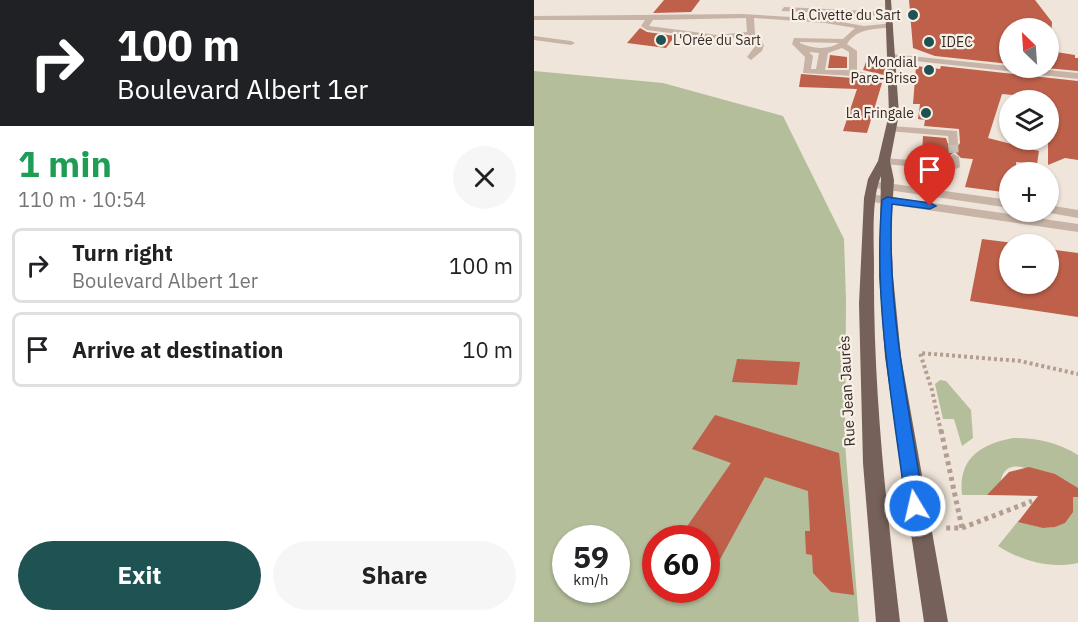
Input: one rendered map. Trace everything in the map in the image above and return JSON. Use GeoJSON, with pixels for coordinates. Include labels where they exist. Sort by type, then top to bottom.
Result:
{"type":"FeatureCollection","features":[{"type":"Feature","properties":{"kind":"main road","name":"Rue Jean Jaurès"},"geometry":{"type":"LineString","coordinates":[[888,0],[894,114],[884,161],[878,171],[879,192],[885,243],[889,320],[919,528],[936,622]]}},
{"type":"Feature","properties":{"kind":"main road","name":"Rue Jean Jaurès"},"geometry":{"type":"LineString","coordinates":[[879,192],[865,314],[872,459],[888,622]]}},
{"type":"Feature","properties":{"kind":"street"},"geometry":{"type":"LineString","coordinates":[[782,9],[783,0]]}},
{"type":"Feature","properties":{"kind":"street"},"geometry":{"type":"LineString","coordinates":[[733,10],[844,10],[889,14]]}},
{"type":"Feature","properties":{"kind":"street"},"geometry":{"type":"LineString","coordinates":[[650,18],[645,26],[647,28],[717,38],[751,34]]}},
{"type":"Feature","properties":{"kind":"street"},"geometry":{"type":"LineString","coordinates":[[535,19],[750,18],[827,22],[865,28]]}},
{"type":"Feature","properties":{"kind":"street"},"geometry":{"type":"LineString","coordinates":[[750,18],[751,34],[760,45],[751,57]]}},
{"type":"Feature","properties":{"kind":"street"},"geometry":{"type":"LineString","coordinates":[[801,49],[824,50],[843,43],[849,34],[865,28],[890,25]]}},
{"type":"Feature","properties":{"kind":"street"},"geometry":{"type":"LineString","coordinates":[[534,38],[571,43]]}},
{"type":"Feature","properties":{"kind":"street"},"geometry":{"type":"LineString","coordinates":[[853,73],[853,51],[843,43],[797,40],[796,45],[809,56],[806,71],[853,73],[892,80]]}},
{"type":"Feature","properties":{"kind":"street"},"geometry":{"type":"LineString","coordinates":[[820,72],[824,50]]}},
{"type":"Feature","properties":{"kind":"street"},"geometry":{"type":"LineString","coordinates":[[891,57],[1078,76]]}},
{"type":"Feature","properties":{"kind":"street"},"geometry":{"type":"LineString","coordinates":[[892,129],[953,133],[953,142]]}},
{"type":"Feature","properties":{"kind":"street"},"geometry":{"type":"LineString","coordinates":[[884,161],[954,167],[954,157]]}},
{"type":"Feature","properties":{"kind":"street"},"geometry":{"type":"LineString","coordinates":[[879,192],[999,203]]}},
{"type":"Feature","properties":{"kind":"street"},"geometry":{"type":"LineString","coordinates":[[879,192],[1078,228]]}},
{"type":"Feature","properties":{"kind":"street"},"geometry":{"type":"LineString","coordinates":[[1059,210],[1078,213]]}},
{"type":"Feature","properties":{"kind":"path"},"geometry":{"type":"LineString","coordinates":[[962,528],[932,390],[920,353],[1035,364],[1078,374]]}},
{"type":"Feature","properties":{"kind":"path"},"geometry":{"type":"LineString","coordinates":[[919,528],[962,528],[1032,501]]}},
{"type":"Feature","properties":{"kind":"green space"},"geometry":{"type":"Polygon","coordinates":[[[534,71],[663,83],[783,116],[844,239],[845,443],[859,622],[534,622],[534,71]]]}},
{"type":"Feature","properties":{"kind":"green space"},"geometry":{"type":"Polygon","coordinates":[[[940,380],[946,381],[971,410],[973,438],[962,446],[954,419],[943,419],[935,384],[940,380]]]}},
{"type":"Feature","properties":{"kind":"green space"},"geometry":{"type":"Polygon","coordinates":[[[1013,438],[1047,442],[1078,455],[1078,563],[1057,565],[1026,560],[998,546],[1019,520],[1047,528],[1063,523],[1064,511],[1059,497],[1036,473],[1022,467],[1010,467],[1002,476],[1000,495],[962,495],[964,472],[974,455],[991,444],[1013,438]]]}},
{"type":"Feature","properties":{"kind":"building"},"geometry":{"type":"Polygon","coordinates":[[[664,0],[700,0],[691,12],[653,13],[664,0]]]}},
{"type":"Feature","properties":{"kind":"building"},"geometry":{"type":"Polygon","coordinates":[[[909,0],[1035,0],[1049,18],[999,18],[999,63],[935,56],[913,48],[909,0]]]}},
{"type":"Feature","properties":{"kind":"building"},"geometry":{"type":"Polygon","coordinates":[[[640,28],[647,32],[675,36],[666,48],[627,43],[640,28]]]}},
{"type":"Feature","properties":{"kind":"building"},"geometry":{"type":"Polygon","coordinates":[[[1059,52],[1075,55],[1075,58],[1078,58],[1078,71],[1059,69],[1059,52]]]}},
{"type":"Feature","properties":{"kind":"building"},"geometry":{"type":"Polygon","coordinates":[[[830,55],[847,57],[847,68],[828,68],[830,55]]]}},
{"type":"Feature","properties":{"kind":"building"},"geometry":{"type":"Polygon","coordinates":[[[866,62],[885,68],[884,75],[863,70],[866,62]]]}},
{"type":"Feature","properties":{"kind":"building"},"geometry":{"type":"Polygon","coordinates":[[[916,66],[940,69],[941,66],[999,72],[999,78],[1051,78],[1078,81],[1078,160],[1065,158],[1048,162],[1048,150],[1059,150],[1059,90],[999,90],[999,103],[988,138],[999,141],[999,150],[1039,151],[1037,162],[999,162],[999,192],[965,187],[973,159],[961,158],[955,152],[947,157],[922,155],[923,136],[946,138],[949,147],[957,147],[960,143],[959,129],[924,126],[925,120],[918,119],[920,104],[913,104],[916,66]]]}},
{"type":"Feature","properties":{"kind":"building"},"geometry":{"type":"Polygon","coordinates":[[[801,74],[853,78],[859,79],[859,83],[860,80],[882,83],[867,133],[843,131],[857,89],[799,87],[801,74]]]}},
{"type":"Feature","properties":{"kind":"building"},"geometry":{"type":"Polygon","coordinates":[[[982,239],[999,241],[999,294],[1059,294],[1059,250],[1078,253],[1078,317],[970,301],[982,239]]]}},
{"type":"Feature","properties":{"kind":"building"},"geometry":{"type":"Polygon","coordinates":[[[737,359],[800,362],[797,385],[732,382],[737,359]]]}},
{"type":"Feature","properties":{"kind":"building"},"geometry":{"type":"Polygon","coordinates":[[[715,415],[839,453],[854,595],[831,592],[813,573],[812,555],[806,554],[805,531],[810,531],[808,491],[765,477],[720,559],[720,525],[688,525],[731,463],[692,449],[715,415]]]}},
{"type":"Feature","properties":{"kind":"building"},"geometry":{"type":"Polygon","coordinates":[[[1029,467],[1055,474],[1078,488],[1078,497],[1073,497],[1073,512],[1065,523],[1043,528],[1018,522],[1038,496],[987,495],[1009,472],[1029,467]]]}},
{"type":"Feature","properties":{"kind":"tunnel"},"geometry":{"type":"LineString","coordinates":[[953,143],[954,157]]}},
{"type":"Feature","properties":{"kind":"place","name":"La Civette du Sart"},"geometry":{"type":"Point","coordinates":[913,15]}},
{"type":"Feature","properties":{"kind":"place","name":"L'Orée du Sart"},"geometry":{"type":"Point","coordinates":[661,40]}},
{"type":"Feature","properties":{"kind":"place","name":"IDEC"},"geometry":{"type":"Point","coordinates":[929,42]}},
{"type":"Feature","properties":{"kind":"place","name":"Mondial Pare-Brise"},"geometry":{"type":"Point","coordinates":[929,70]}},
{"type":"Feature","properties":{"kind":"place","name":"La Fringale"},"geometry":{"type":"Point","coordinates":[926,113]}},
{"type":"Feature","properties":{"kind":"route"},"geometry":{"type":"LineString","coordinates":[[915,506],[890,337],[885,229],[887,200],[930,206]]}}]}
